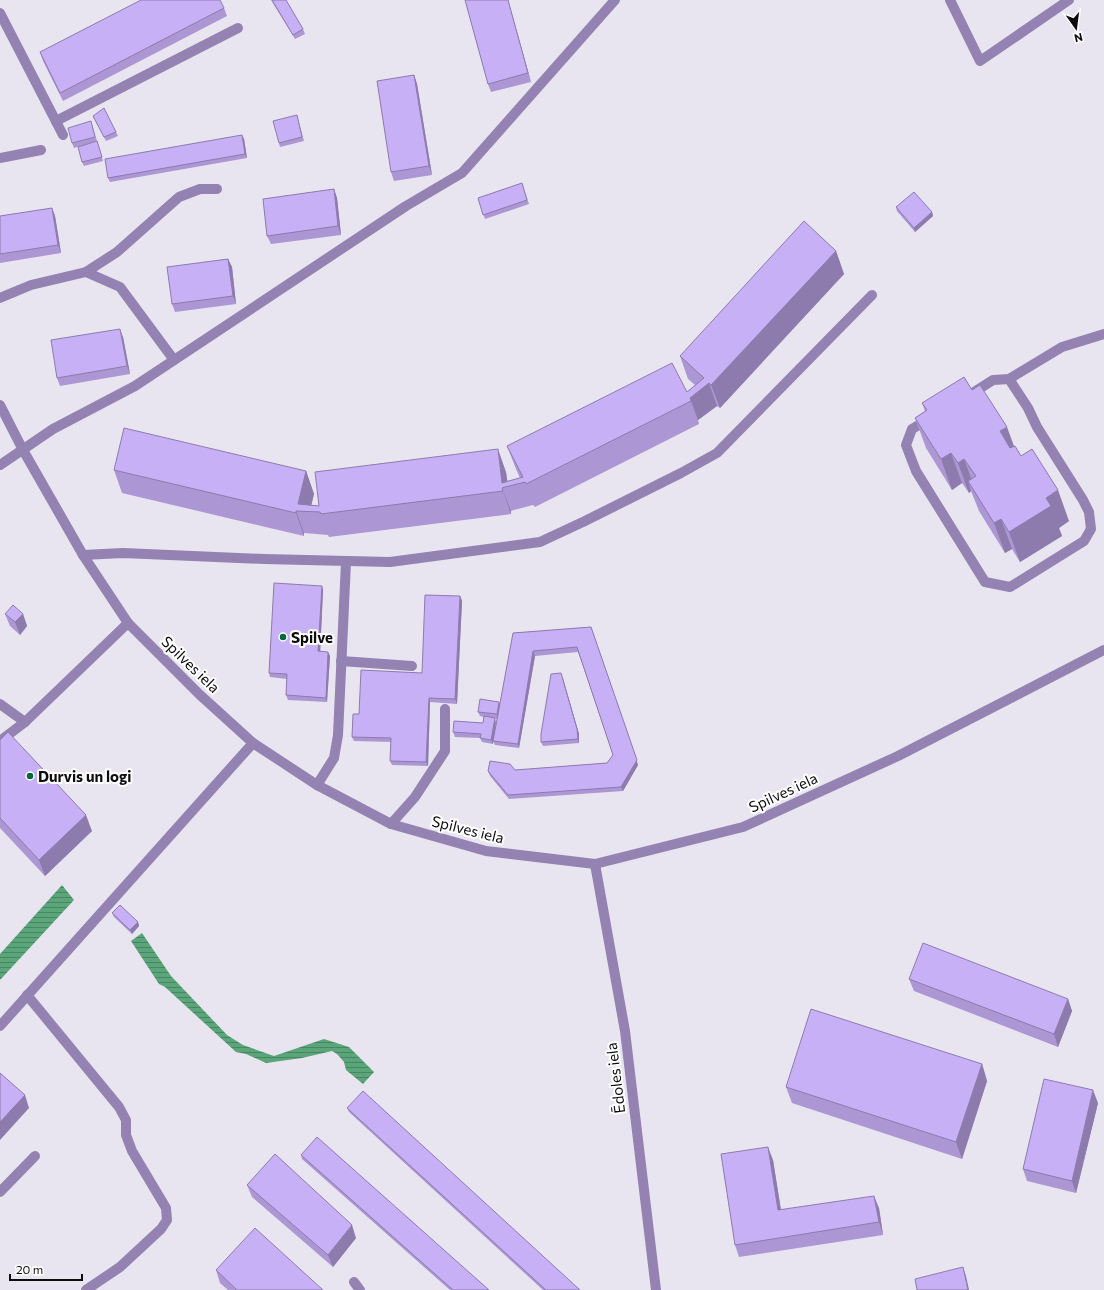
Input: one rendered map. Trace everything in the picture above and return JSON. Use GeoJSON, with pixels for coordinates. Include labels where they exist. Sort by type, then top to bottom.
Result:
{"type":"FeatureCollection","features":[{"type":"Feature","properties":{"kind":"street"},"geometry":{"type":"LineString","coordinates":[[0,465],[53,429],[135,386],[406,206],[462,173],[616,0]]}},
{"type":"Feature","properties":{"kind":"street"},"geometry":{"type":"LineString","coordinates":[[950,0],[980,61],[1069,0]]}},
{"type":"Feature","properties":{"kind":"street"},"geometry":{"type":"LineString","coordinates":[[0,13],[63,135]]}},
{"type":"Feature","properties":{"kind":"street"},"geometry":{"type":"LineString","coordinates":[[56,121],[238,28]]}},
{"type":"Feature","properties":{"kind":"street"},"geometry":{"type":"LineString","coordinates":[[0,158],[41,150]]}},
{"type":"Feature","properties":{"kind":"street"},"geometry":{"type":"LineString","coordinates":[[0,298],[31,285],[86,272],[117,252],[179,197],[200,189],[217,188]]}},
{"type":"Feature","properties":{"kind":"street"},"geometry":{"type":"LineString","coordinates":[[86,272],[120,287],[174,360]]}},
{"type":"Feature","properties":{"kind":"street"},"geometry":{"type":"LineString","coordinates":[[83,554],[123,553],[346,562],[390,562],[540,542],[586,521],[680,473],[717,452],[872,295]]}},
{"type":"Feature","properties":{"kind":"street"},"geometry":{"type":"LineString","coordinates":[[959,401],[993,380],[1009,379],[1062,347],[1104,334]]}},
{"type":"Feature","properties":{"kind":"street"},"geometry":{"type":"LineString","coordinates":[[939,413],[912,429],[906,445],[916,472],[985,582],[1010,587],[1084,541],[1091,529],[1089,512],[1083,500],[1009,379]]}},
{"type":"Feature","properties":{"kind":"street","name":"Spilves iela"},"geometry":{"type":"LineString","coordinates":[[0,405],[23,450],[83,554],[128,623],[199,694],[253,743],[317,785],[391,824],[486,851],[595,864],[743,827],[898,756],[1104,650]]}},
{"type":"Feature","properties":{"kind":"street"},"geometry":{"type":"LineString","coordinates":[[317,785],[334,758],[338,735],[346,562]]}},
{"type":"Feature","properties":{"kind":"street"},"geometry":{"type":"LineString","coordinates":[[0,741],[25,722],[128,623]]}},
{"type":"Feature","properties":{"kind":"street"},"geometry":{"type":"LineString","coordinates":[[341,662],[412,666]]}},
{"type":"Feature","properties":{"kind":"street"},"geometry":{"type":"LineString","coordinates":[[0,704],[25,722]]}},
{"type":"Feature","properties":{"kind":"street"},"geometry":{"type":"LineString","coordinates":[[391,824],[415,797],[445,751],[445,709]]}},
{"type":"Feature","properties":{"kind":"street"},"geometry":{"type":"LineString","coordinates":[[0,1026],[253,743]]}},
{"type":"Feature","properties":{"kind":"street","name":"Ēdoles iela"},"geometry":{"type":"LineString","coordinates":[[595,864],[625,1031],[656,1290]]}},
{"type":"Feature","properties":{"kind":"street"},"geometry":{"type":"LineString","coordinates":[[27,996],[119,1107],[126,1120],[126,1135],[132,1151],[166,1208],[167,1220],[161,1230],[120,1267],[86,1290]]}},
{"type":"Feature","properties":{"kind":"street"},"geometry":{"type":"LineString","coordinates":[[0,1192],[35,1156]]}},
{"type":"Feature","properties":{"kind":"shaded area"},"geometry":{"type":"Polygon","coordinates":[[[62,885],[74,900],[0,980],[0,954],[62,885]]]}},
{"type":"Feature","properties":{"kind":"shaded area"},"geometry":{"type":"Polygon","coordinates":[[[142,933],[171,976],[227,1035],[243,1045],[274,1056],[324,1039],[349,1047],[374,1072],[363,1084],[346,1070],[344,1062],[332,1051],[302,1058],[266,1063],[246,1054],[236,1052],[165,987],[159,984],[131,941],[142,933]]]}},
{"type":"Feature","properties":{"kind":"building"},"geometry":{"type":"Polygon","coordinates":[[[141,0],[220,0],[224,8],[60,93],[40,52],[141,0]]]}},
{"type":"Feature","properties":{"kind":"building"},"geometry":{"type":"Polygon","coordinates":[[[272,0],[286,0],[303,29],[293,35],[272,0]]]}},
{"type":"Feature","properties":{"kind":"building"},"geometry":{"type":"Polygon","coordinates":[[[465,0],[508,0],[528,73],[488,84],[465,0]]]}},
{"type":"Feature","properties":{"kind":"building"},"geometry":{"type":"Polygon","coordinates":[[[414,75],[429,166],[391,172],[377,81],[414,75]]]}},
{"type":"Feature","properties":{"kind":"building"},"geometry":{"type":"Polygon","coordinates":[[[104,108],[116,132],[104,137],[93,116],[104,108]]]}},
{"type":"Feature","properties":{"kind":"building"},"geometry":{"type":"Polygon","coordinates":[[[297,115],[302,137],[279,143],[273,121],[297,115]]]}},
{"type":"Feature","properties":{"kind":"building"},"geometry":{"type":"Polygon","coordinates":[[[91,121],[95,137],[72,143],[68,128],[91,121]]]}},
{"type":"Feature","properties":{"kind":"building"},"geometry":{"type":"Polygon","coordinates":[[[242,135],[245,154],[108,178],[105,159],[242,135]]]}},
{"type":"Feature","properties":{"kind":"building"},"geometry":{"type":"Polygon","coordinates":[[[97,141],[102,157],[82,162],[78,147],[97,141]]]}},
{"type":"Feature","properties":{"kind":"building"},"geometry":{"type":"Polygon","coordinates":[[[522,183],[527,200],[483,215],[478,198],[522,183]]]}},
{"type":"Feature","properties":{"kind":"building"},"geometry":{"type":"Polygon","coordinates":[[[334,189],[338,226],[267,236],[263,199],[334,189]]]}},
{"type":"Feature","properties":{"kind":"building"},"geometry":{"type":"Polygon","coordinates":[[[914,192],[932,212],[914,228],[896,207],[914,192]]]}},
{"type":"Feature","properties":{"kind":"building"},"geometry":{"type":"Polygon","coordinates":[[[52,208],[58,245],[0,254],[0,216],[52,208]]]}},
{"type":"Feature","properties":{"kind":"building"},"geometry":{"type":"Polygon","coordinates":[[[804,221],[836,251],[711,385],[709,383],[690,398],[691,401],[526,484],[525,482],[505,487],[502,488],[503,491],[321,514],[320,512],[296,511],[296,513],[114,470],[124,428],[306,471],[298,504],[319,506],[315,472],[498,449],[502,483],[523,477],[507,446],[672,363],[687,392],[704,378],[680,356],[804,221]]]}},
{"type":"Feature","properties":{"kind":"building"},"geometry":{"type":"Polygon","coordinates":[[[228,259],[233,296],[172,304],[167,267],[228,259]]]}},
{"type":"Feature","properties":{"kind":"building"},"geometry":{"type":"Polygon","coordinates":[[[120,329],[127,366],[57,378],[51,340],[120,329]]]}},
{"type":"Feature","properties":{"kind":"building"},"geometry":{"type":"Polygon","coordinates":[[[964,377],[972,390],[980,385],[1007,427],[1000,431],[1010,448],[1015,446],[1021,456],[1032,449],[1058,490],[1046,498],[1051,506],[1009,532],[1001,519],[994,523],[968,481],[976,476],[964,459],[958,463],[951,453],[941,459],[915,418],[927,410],[922,403],[964,377]]]}},
{"type":"Feature","properties":{"kind":"building"},"geometry":{"type":"Polygon","coordinates":[[[274,583],[322,586],[318,651],[328,652],[326,698],[286,695],[287,674],[269,673],[274,583]]]}},
{"type":"Feature","properties":{"kind":"building"},"geometry":{"type":"Polygon","coordinates":[[[425,595],[460,596],[455,699],[429,698],[426,762],[390,761],[391,738],[352,737],[353,714],[359,714],[361,670],[422,673],[425,595]]]}},
{"type":"Feature","properties":{"kind":"building"},"geometry":{"type":"Polygon","coordinates":[[[13,605],[23,614],[15,622],[5,614],[13,605]]]}},
{"type":"Feature","properties":{"kind":"building"},"geometry":{"type":"Polygon","coordinates":[[[591,627],[637,760],[621,787],[508,795],[488,771],[490,761],[510,764],[515,770],[607,763],[613,755],[577,647],[533,651],[518,744],[493,741],[513,633],[591,627]]]}},
{"type":"Feature","properties":{"kind":"building"},"geometry":{"type":"Polygon","coordinates":[[[561,673],[577,729],[578,739],[541,742],[551,674],[561,673]]]}},
{"type":"Feature","properties":{"kind":"building"},"geometry":{"type":"Polygon","coordinates":[[[480,699],[499,702],[497,714],[478,712],[480,699]]]}},
{"type":"Feature","properties":{"kind":"building"},"geometry":{"type":"Polygon","coordinates":[[[484,716],[495,718],[491,740],[480,738],[481,734],[453,732],[454,721],[483,723],[484,716]]]}},
{"type":"Feature","properties":{"kind":"building"},"geometry":{"type":"Polygon","coordinates":[[[8,732],[86,815],[39,860],[0,818],[0,740],[8,732]]]}},
{"type":"Feature","properties":{"kind":"building"},"geometry":{"type":"Polygon","coordinates":[[[120,905],[138,922],[130,930],[112,913],[120,905]]]}},
{"type":"Feature","properties":{"kind":"building"},"geometry":{"type":"Polygon","coordinates":[[[923,943],[1068,999],[1054,1034],[909,979],[923,943]]]}},
{"type":"Feature","properties":{"kind":"building"},"geometry":{"type":"Polygon","coordinates":[[[811,1009],[982,1064],[956,1142],[786,1087],[811,1009]]]}},
{"type":"Feature","properties":{"kind":"building"},"geometry":{"type":"Polygon","coordinates":[[[0,1073],[25,1095],[0,1122],[0,1073]]]}},
{"type":"Feature","properties":{"kind":"building"},"geometry":{"type":"Polygon","coordinates":[[[1044,1079],[1093,1090],[1072,1181],[1023,1169],[1044,1079]]]}},
{"type":"Feature","properties":{"kind":"building"},"geometry":{"type":"Polygon","coordinates":[[[363,1091],[580,1290],[546,1290],[347,1108],[363,1091]]]}},
{"type":"Feature","properties":{"kind":"building"},"geometry":{"type":"Polygon","coordinates":[[[317,1137],[489,1290],[453,1290],[301,1155],[317,1137]]]}},
{"type":"Feature","properties":{"kind":"building"},"geometry":{"type":"Polygon","coordinates":[[[768,1147],[778,1210],[874,1196],[879,1222],[735,1245],[721,1154],[768,1147]]]}},
{"type":"Feature","properties":{"kind":"building"},"geometry":{"type":"Polygon","coordinates":[[[275,1154],[352,1225],[328,1255],[247,1185],[275,1154]]]}},
{"type":"Feature","properties":{"kind":"building"},"geometry":{"type":"Polygon","coordinates":[[[255,1228],[323,1290],[237,1290],[216,1270],[255,1228]]]}},
{"type":"Feature","properties":{"kind":"building"},"geometry":{"type":"Polygon","coordinates":[[[963,1267],[968,1290],[917,1290],[915,1279],[963,1267]]]}},
{"type":"Feature","properties":{"kind":"place","name":"Spilve"},"geometry":{"type":"Point","coordinates":[283,637]}},
{"type":"Feature","properties":{"kind":"place","name":"Durvis un logi"},"geometry":{"type":"Point","coordinates":[30,776]}}]}
